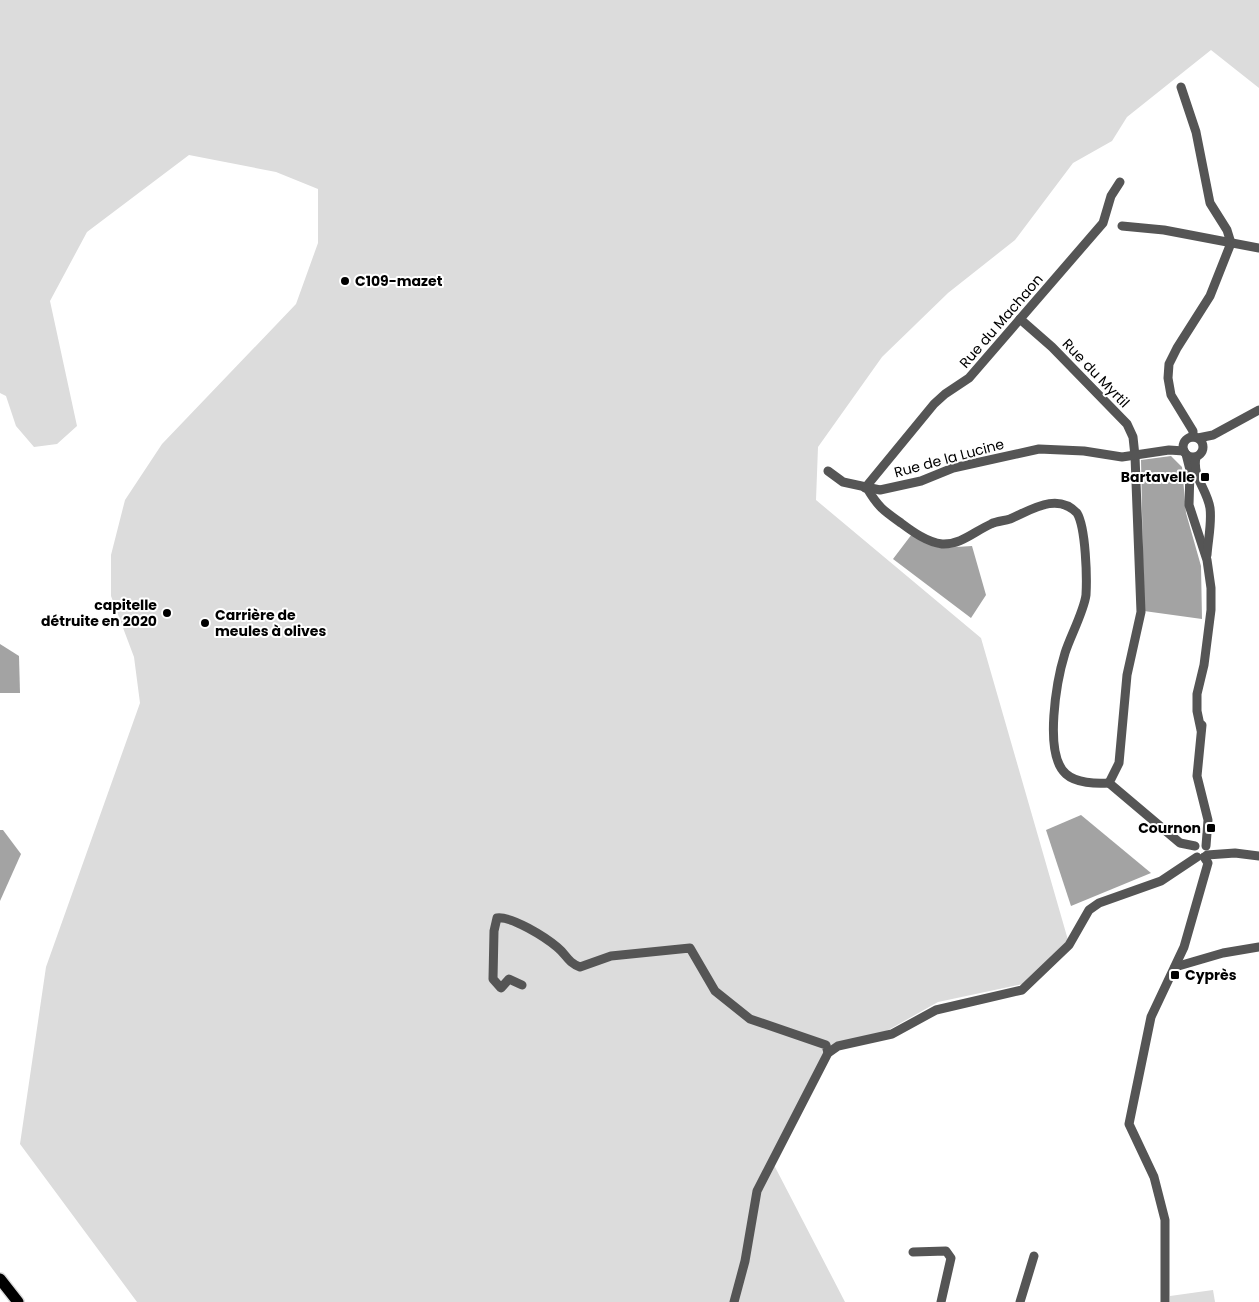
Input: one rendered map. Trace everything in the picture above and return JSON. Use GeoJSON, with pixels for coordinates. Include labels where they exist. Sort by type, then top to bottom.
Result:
{"type":"FeatureCollection","features":[{"type":"Feature","properties":{"kind":"main road"},"geometry":{"type":"LineString","coordinates":[[0,1278],[18,1302]]}},
{"type":"Feature","properties":{"kind":"street"},"geometry":{"type":"LineString","coordinates":[[734,1302],[745,1261],[757,1191],[828,1054],[838,1046],[892,1034],[936,1010],[1022,990],[1069,945],[1089,910],[1099,904],[1161,881],[1200,851],[1209,832],[1208,820],[1197,776],[1201,730],[1200,687],[1211,610],[1211,588],[1207,560],[1189,505],[1191,444],[1187,420],[1172,395],[1168,378],[1169,364],[1176,348],[1210,296],[1231,243],[1227,230],[1210,202],[1196,132],[1181,88]]}},
{"type":"Feature","properties":{"kind":"street","name":"Rue du Machaon"},"geometry":{"type":"LineString","coordinates":[[866,488],[934,404],[945,394],[970,378],[1103,223],[1111,196],[1120,182]]}},
{"type":"Feature","properties":{"kind":"street"},"geometry":{"type":"LineString","coordinates":[[1122,226],[1164,230],[1259,248]]}},
{"type":"Feature","properties":{"kind":"street","name":"Rue du Myrtil"},"geometry":{"type":"LineString","coordinates":[[1020,319],[1052,347],[1127,424],[1134,437],[1140,612],[1127,675],[1120,763],[1109,783]]}},
{"type":"Feature","properties":{"kind":"street","name":"Rue de la Lucine"},"geometry":{"type":"LineString","coordinates":[[828,471],[843,482],[880,490],[921,481],[953,468],[1039,449],[1075,450],[1122,457],[1134,456],[1191,444],[1259,410]]}},
{"type":"Feature","properties":{"kind":"street"},"geometry":{"type":"LineString","coordinates":[[1191,444],[1196,456],[1195,472],[1208,499],[1211,512],[1207,560]]}},
{"type":"Feature","properties":{"kind":"street"},"geometry":{"type":"LineString","coordinates":[[866,488],[877,506],[913,532],[930,541],[942,544],[956,543],[993,523],[1010,519],[1020,512],[1044,505],[1060,503],[1078,513],[1083,529],[1086,597],[1064,654],[1053,740],[1059,765],[1065,774],[1072,778],[1098,784],[1109,783],[1166,832],[1200,851],[1259,856]]}},
{"type":"Feature","properties":{"kind":"street"},"geometry":{"type":"LineString","coordinates":[[1165,1302],[1165,1220],[1154,1177],[1129,1124],[1151,1017],[1184,947],[1208,863],[1200,851]]}},
{"type":"Feature","properties":{"kind":"street"},"geometry":{"type":"LineString","coordinates":[[522,984],[509,978],[501,988],[493,979],[494,931],[497,918],[505,917],[558,947],[570,963],[580,968],[610,956],[690,948],[715,990],[750,1019],[826,1045],[828,1054]]}},
{"type":"Feature","properties":{"kind":"street"},"geometry":{"type":"LineString","coordinates":[[1175,967],[1223,953],[1259,947]]}},
{"type":"Feature","properties":{"kind":"street"},"geometry":{"type":"LineString","coordinates":[[914,1252],[946,1251],[951,1258],[942,1302]]}},
{"type":"Feature","properties":{"kind":"street"},"geometry":{"type":"LineString","coordinates":[[1020,1302],[1034,1256]]}},
{"type":"Feature","properties":{"kind":"shaded area"},"geometry":{"type":"Polygon","coordinates":[[[0,0],[1259,0],[1259,88],[1211,50],[1127,117],[1112,141],[1073,163],[1015,240],[948,293],[882,357],[818,447],[816,500],[981,638],[1068,940],[1023,984],[938,1002],[883,1033],[838,1043],[819,1062],[774,1165],[845,1302],[137,1302],[20,1144],[46,967],[140,703],[134,657],[111,596],[111,555],[125,500],[162,444],[296,304],[318,243],[318,189],[276,172],[189,155],[87,232],[50,301],[77,426],[57,444],[34,447],[16,426],[6,396],[0,393],[0,0]]]}},
{"type":"Feature","properties":{"kind":"shaded area"},"geometry":{"type":"Polygon","coordinates":[[[1171,456],[1182,467],[1186,513],[1201,566],[1202,619],[1144,611],[1141,460],[1171,456]]]}},
{"type":"Feature","properties":{"kind":"shaded area"},"geometry":{"type":"Polygon","coordinates":[[[912,534],[940,548],[972,546],[986,595],[971,618],[893,559],[912,534]]]}},
{"type":"Feature","properties":{"kind":"shaded area"},"geometry":{"type":"Polygon","coordinates":[[[0,644],[19,656],[20,693],[0,693],[0,644]]]}},
{"type":"Feature","properties":{"kind":"shaded area"},"geometry":{"type":"Polygon","coordinates":[[[1081,815],[1151,873],[1071,906],[1046,830],[1081,815]]]}},
{"type":"Feature","properties":{"kind":"shaded area"},"geometry":{"type":"Polygon","coordinates":[[[0,830],[3,830],[21,854],[0,901],[0,830]]]}},
{"type":"Feature","properties":{"kind":"shaded area"},"geometry":{"type":"Polygon","coordinates":[[[1213,1290],[1215,1302],[1170,1302],[1170,1296],[1213,1290]]]}},
{"type":"Feature","properties":{"kind":"place","name":"C109-mazet"},"geometry":{"type":"Point","coordinates":[345,281]}},
{"type":"Feature","properties":{"kind":"place","name":"Bartavelle"},"geometry":{"type":"Point","coordinates":[1205,477]}},
{"type":"Feature","properties":{"kind":"place","name":"capitelle détruite en 2020"},"geometry":{"type":"Point","coordinates":[167,613]}},
{"type":"Feature","properties":{"kind":"place","name":"Carrière de meules à olives"},"geometry":{"type":"Point","coordinates":[205,623]}},
{"type":"Feature","properties":{"kind":"place","name":"Cournon"},"geometry":{"type":"Point","coordinates":[1211,828]}},
{"type":"Feature","properties":{"kind":"place","name":"Cyprès"},"geometry":{"type":"Point","coordinates":[1175,975]}}]}
